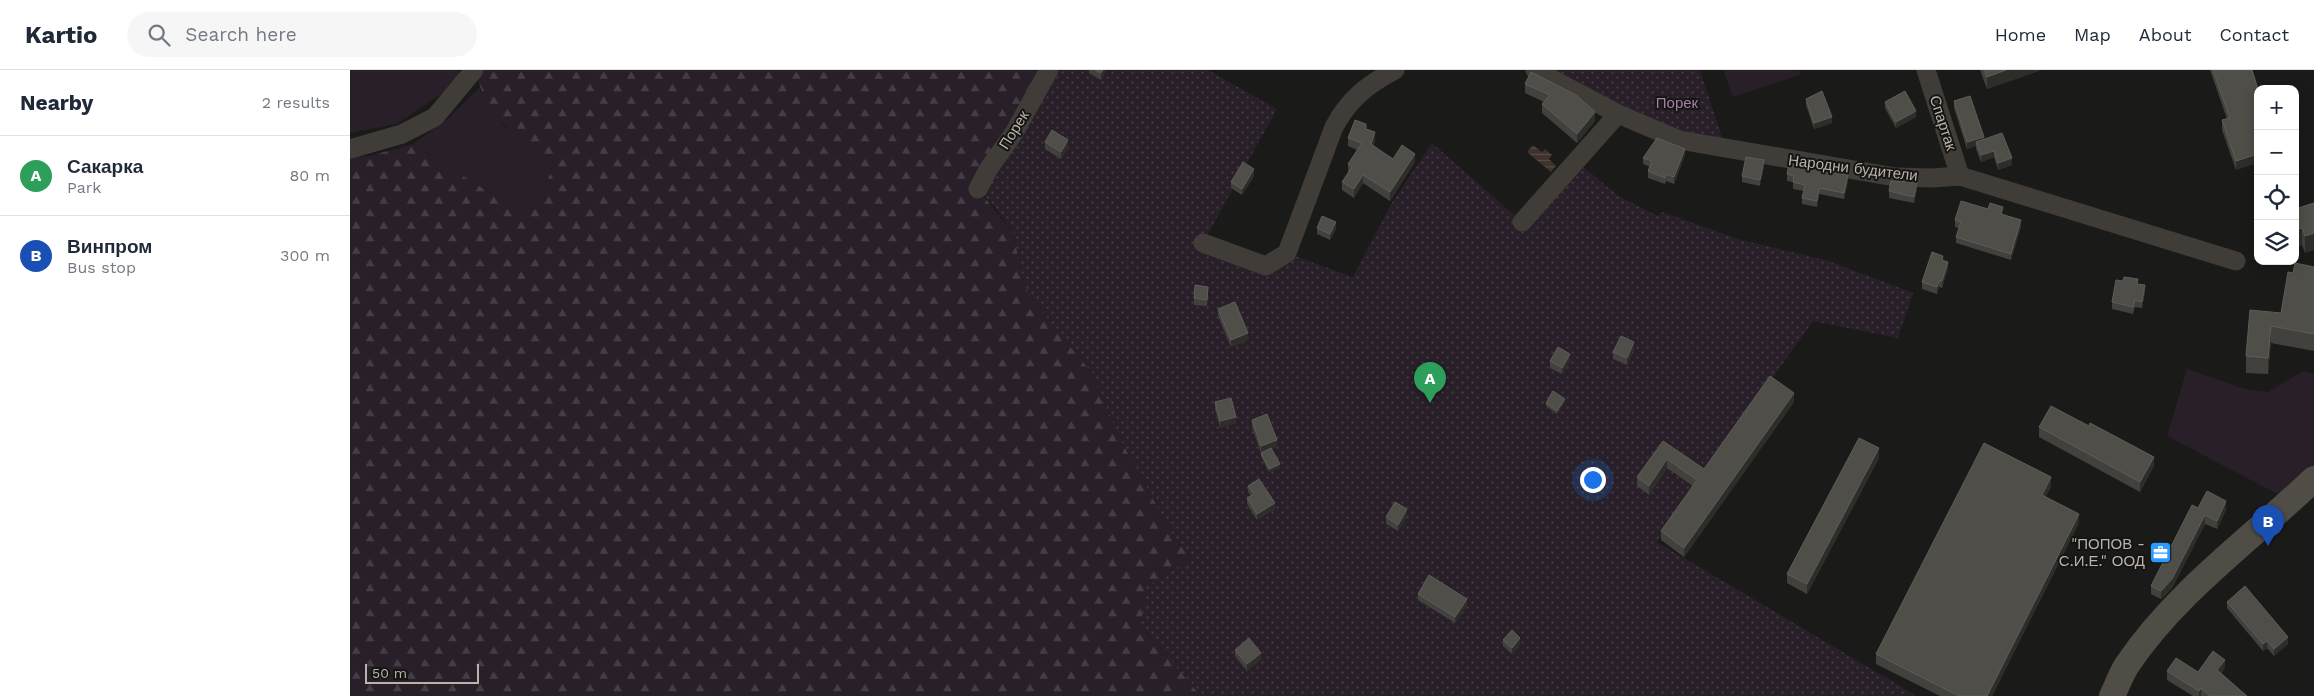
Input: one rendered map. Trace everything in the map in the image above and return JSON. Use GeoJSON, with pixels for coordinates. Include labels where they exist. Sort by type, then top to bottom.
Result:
{"type":"FeatureCollection","features":[{"type":"Feature","properties":{"kind":"main road"},"geometry":{"type":"LineString","coordinates":[[2112,696],[2126,666],[2157,626],[2207,574],[2273,518],[2314,479]]}},
{"type":"Feature","properties":{"kind":"street"},"geometry":{"type":"LineString","coordinates":[[350,150],[402,134],[435,117],[474,70]]}},
{"type":"Feature","properties":{"kind":"street","name":"Порек"},"geometry":{"type":"LineString","coordinates":[[978,189],[989,168],[1014,133],[1050,70]]}},
{"type":"Feature","properties":{"kind":"street"},"geometry":{"type":"LineString","coordinates":[[1203,243],[1266,266],[1287,253],[1334,127],[1343,109],[1360,92],[1395,70]]}},
{"type":"Feature","properties":{"kind":"street","name":"Народни будители"},"geometry":{"type":"LineString","coordinates":[[1536,70],[1618,114],[1678,140],[1895,177],[1932,178],[1960,176],[2236,261]]}},
{"type":"Feature","properties":{"kind":"street","name":"Спартак"},"geometry":{"type":"LineString","coordinates":[[1926,70],[1960,176]]}},
{"type":"Feature","properties":{"kind":"street"},"geometry":{"type":"LineString","coordinates":[[1522,222],[1618,114]]}},
{"type":"Feature","properties":{"kind":"green space"},"geometry":{"type":"Polygon","coordinates":[[[350,70],[459,70],[456,84],[397,124],[350,133],[350,70]]]}},
{"type":"Feature","properties":{"kind":"green space"},"geometry":{"type":"Polygon","coordinates":[[[477,70],[1049,70],[978,189],[1013,233],[1025,287],[1054,327],[1093,374],[1117,433],[1173,535],[1191,559],[1146,587],[1141,625],[1201,696],[350,696],[350,157],[369,156],[413,144],[523,214],[535,207],[555,163],[504,125],[486,101],[480,86],[477,70]]]}},
{"type":"Feature","properties":{"kind":"green space"},"geometry":{"type":"Polygon","coordinates":[[[1049,70],[1208,70],[1277,109],[1203,243],[1266,266],[1287,253],[1353,277],[1391,204],[1432,143],[1522,222],[1576,161],[1619,196],[1658,216],[1662,212],[1738,239],[1829,261],[1913,293],[1898,338],[1813,321],[1657,542],[1917,696],[1201,696],[1141,625],[1146,587],[1191,559],[1173,535],[1117,433],[1093,374],[1054,327],[1025,287],[1013,233],[995,207],[978,189],[1049,70]]]}},
{"type":"Feature","properties":{"kind":"green space","name":"Порек"},"geometry":{"type":"Polygon","coordinates":[[[1535,70],[1700,70],[1725,147],[1679,140],[1535,70]]]}},
{"type":"Feature","properties":{"kind":"green space"},"geometry":{"type":"Polygon","coordinates":[[[1723,70],[1799,70],[1800,75],[1733,97],[1723,70]]]}},
{"type":"Feature","properties":{"kind":"green space"},"geometry":{"type":"Polygon","coordinates":[[[479,88],[503,125],[555,163],[535,207],[523,214],[413,144],[449,118],[479,88]]]}},
{"type":"Feature","properties":{"kind":"green space"},"geometry":{"type":"Polygon","coordinates":[[[2187,369],[2245,389],[2268,392],[2303,371],[2314,374],[2314,479],[2291,501],[2167,436],[2187,369]]]}},
{"type":"Feature","properties":{"kind":"shaded area"},"geometry":{"type":"Polygon","coordinates":[[[1533,145],[1542,152],[1545,149],[1552,155],[1549,159],[1556,166],[1551,172],[1527,152],[1533,145]]]}},
{"type":"Feature","properties":{"kind":"building"},"geometry":{"type":"Polygon","coordinates":[[[1984,70],[2006,70],[1987,77],[1984,70]]]}},
{"type":"Feature","properties":{"kind":"building"},"geometry":{"type":"Polygon","coordinates":[[[2213,70],[2252,70],[2257,85],[2254,85],[2254,155],[2236,161],[2222,120],[2230,118],[2213,70]]]}},
{"type":"Feature","properties":{"kind":"building"},"geometry":{"type":"Polygon","coordinates":[[[1531,72],[1576,95],[1595,112],[1577,134],[1542,104],[1550,95],[1525,84],[1531,72]]]}},
{"type":"Feature","properties":{"kind":"building"},"geometry":{"type":"Polygon","coordinates":[[[1822,91],[1832,117],[1814,123],[1806,99],[1822,91]]]}},
{"type":"Feature","properties":{"kind":"building"},"geometry":{"type":"Polygon","coordinates":[[[1905,91],[1916,111],[1896,122],[1885,102],[1905,91]]]}},
{"type":"Feature","properties":{"kind":"building"},"geometry":{"type":"Polygon","coordinates":[[[1970,96],[1984,137],[1967,142],[1954,101],[1970,96]]]}},
{"type":"Feature","properties":{"kind":"building"},"geometry":{"type":"Polygon","coordinates":[[[1355,120],[1366,124],[1366,129],[1375,132],[1371,144],[1393,159],[1402,145],[1415,154],[1390,192],[1363,175],[1354,189],[1342,182],[1352,167],[1348,164],[1362,143],[1348,138],[1355,120]]]}},
{"type":"Feature","properties":{"kind":"building"},"geometry":{"type":"Polygon","coordinates":[[[1052,130],[1068,140],[1061,152],[1045,142],[1052,130]]]}},
{"type":"Feature","properties":{"kind":"building"},"geometry":{"type":"Polygon","coordinates":[[[2002,133],[2012,158],[1998,163],[1994,151],[1981,155],[1976,142],[2002,133]]]}},
{"type":"Feature","properties":{"kind":"building"},"geometry":{"type":"Polygon","coordinates":[[[1657,138],[1685,149],[1674,177],[1666,174],[1665,178],[1648,171],[1652,161],[1643,158],[1657,138]]]}},
{"type":"Feature","properties":{"kind":"building"},"geometry":{"type":"Polygon","coordinates":[[[1746,157],[1764,160],[1760,180],[1742,176],[1746,157]]]}},
{"type":"Feature","properties":{"kind":"building"},"geometry":{"type":"Polygon","coordinates":[[[1243,162],[1254,169],[1242,189],[1231,182],[1243,162]]]}},
{"type":"Feature","properties":{"kind":"building"},"geometry":{"type":"Polygon","coordinates":[[[1789,164],[1848,175],[1844,193],[1819,188],[1817,201],[1802,198],[1805,185],[1793,182],[1794,176],[1787,174],[1789,164]]]}},
{"type":"Feature","properties":{"kind":"building"},"geometry":{"type":"Polygon","coordinates":[[[1891,181],[1917,182],[1914,197],[1889,191],[1891,181]]]}},
{"type":"Feature","properties":{"kind":"building"},"geometry":{"type":"Polygon","coordinates":[[[1961,201],[1988,209],[1990,203],[2003,207],[2001,214],[2021,220],[2011,254],[1956,237],[1961,222],[1955,220],[1961,201]]]}},
{"type":"Feature","properties":{"kind":"building"},"geometry":{"type":"Polygon","coordinates":[[[2314,203],[2314,233],[2305,236],[2302,228],[2299,229],[2299,208],[2314,203]]]}},
{"type":"Feature","properties":{"kind":"building"},"geometry":{"type":"Polygon","coordinates":[[[1322,216],[1336,222],[1330,234],[1317,228],[1322,216]]]}},
{"type":"Feature","properties":{"kind":"building"},"geometry":{"type":"Polygon","coordinates":[[[1932,252],[1943,256],[1942,260],[1948,262],[1942,281],[1939,281],[1937,287],[1922,282],[1932,252]]]}},
{"type":"Feature","properties":{"kind":"building"},"geometry":{"type":"Polygon","coordinates":[[[2299,264],[2314,267],[2314,334],[2271,326],[2268,358],[2246,356],[2250,310],[2281,313],[2288,272],[2293,273],[2295,265],[2299,264]]]}},
{"type":"Feature","properties":{"kind":"building"},"geometry":{"type":"Polygon","coordinates":[[[2124,277],[2138,279],[2137,284],[2145,285],[2142,302],[2135,300],[2133,307],[2112,302],[2116,280],[2123,281],[2124,277]]]}},
{"type":"Feature","properties":{"kind":"building"},"geometry":{"type":"Polygon","coordinates":[[[1195,285],[1208,287],[1207,300],[1194,298],[1195,285]]]}},
{"type":"Feature","properties":{"kind":"building"},"geometry":{"type":"Polygon","coordinates":[[[1235,302],[1248,333],[1231,340],[1218,309],[1235,302]]]}},
{"type":"Feature","properties":{"kind":"building"},"geometry":{"type":"Polygon","coordinates":[[[1621,336],[1634,342],[1627,358],[1613,352],[1621,336]]]}},
{"type":"Feature","properties":{"kind":"building"},"geometry":{"type":"Polygon","coordinates":[[[1558,347],[1570,354],[1562,368],[1550,361],[1558,347]]]}},
{"type":"Feature","properties":{"kind":"building"},"geometry":{"type":"Polygon","coordinates":[[[1770,376],[1794,393],[1684,548],[1661,531],[1697,480],[1667,459],[1649,486],[1637,477],[1663,441],[1704,469],[1770,376]]]}},
{"type":"Feature","properties":{"kind":"building"},"geometry":{"type":"Polygon","coordinates":[[[1553,391],[1565,399],[1557,411],[1546,403],[1553,391]]]}},
{"type":"Feature","properties":{"kind":"building"},"geometry":{"type":"Polygon","coordinates":[[[1231,398],[1236,417],[1220,421],[1215,402],[1231,398]]]}},
{"type":"Feature","properties":{"kind":"building"},"geometry":{"type":"Polygon","coordinates":[[[2051,406],[2089,426],[2090,423],[2154,457],[2140,482],[2039,427],[2051,406]]]}},
{"type":"Feature","properties":{"kind":"building"},"geometry":{"type":"Polygon","coordinates":[[[1267,414],[1277,440],[1261,446],[1252,420],[1267,414]]]}},
{"type":"Feature","properties":{"kind":"building"},"geometry":{"type":"Polygon","coordinates":[[[1859,438],[1879,448],[1807,584],[1787,574],[1859,438]]]}},
{"type":"Feature","properties":{"kind":"building"},"geometry":{"type":"Polygon","coordinates":[[[1984,443],[2051,477],[2042,495],[2079,514],[1987,696],[1959,696],[1876,654],[1984,443]]]}},
{"type":"Feature","properties":{"kind":"building"},"geometry":{"type":"Polygon","coordinates":[[[1271,448],[1280,464],[1269,469],[1261,453],[1271,448]]]}},
{"type":"Feature","properties":{"kind":"building"},"geometry":{"type":"Polygon","coordinates":[[[1259,479],[1275,503],[1257,514],[1247,498],[1254,494],[1248,486],[1259,479]]]}},
{"type":"Feature","properties":{"kind":"building"},"geometry":{"type":"Polygon","coordinates":[[[2207,491],[2226,501],[2217,521],[2205,515],[2172,579],[2161,591],[2151,586],[2192,505],[2198,508],[2207,491]]]}},
{"type":"Feature","properties":{"kind":"building"},"geometry":{"type":"Polygon","coordinates":[[[1395,502],[1407,509],[1398,525],[1386,517],[1395,502]]]}},
{"type":"Feature","properties":{"kind":"building"},"geometry":{"type":"Polygon","coordinates":[[[1429,575],[1467,599],[1455,617],[1418,594],[1429,575]]]}},
{"type":"Feature","properties":{"kind":"building"},"geometry":{"type":"Polygon","coordinates":[[[2245,586],[2288,637],[2274,649],[2267,641],[2263,644],[2227,602],[2245,586]]]}},
{"type":"Feature","properties":{"kind":"building"},"geometry":{"type":"Polygon","coordinates":[[[1512,630],[1520,638],[1512,648],[1503,640],[1512,630]]]}},
{"type":"Feature","properties":{"kind":"building"},"geometry":{"type":"Polygon","coordinates":[[[1249,638],[1261,653],[1247,664],[1235,650],[1249,638]]]}},
{"type":"Feature","properties":{"kind":"building"},"geometry":{"type":"Polygon","coordinates":[[[2213,651],[2225,660],[2217,670],[2247,696],[2210,696],[2201,688],[2199,691],[2167,671],[2176,658],[2198,672],[2213,651]]]}},
{"type":"Feature","properties":{"kind":"place","name":"Сакарка"},"geometry":{"type":"Point","coordinates":[1430,403]}},
{"type":"Feature","properties":{"kind":"place","name":"Винпром"},"geometry":{"type":"Point","coordinates":[2268,546]}},
{"type":"Feature","properties":{"kind":"place","name":"\"ПОПОВ - С.И.Е.\" ООД"},"geometry":{"type":"Point","coordinates":[2161,553]}}]}
